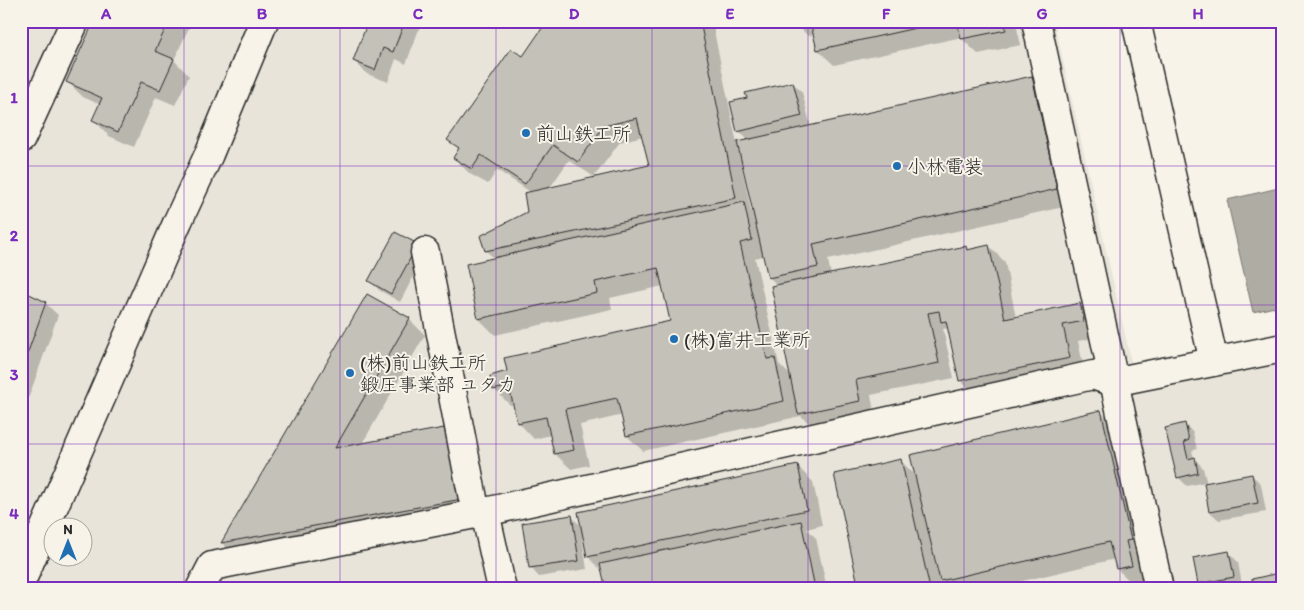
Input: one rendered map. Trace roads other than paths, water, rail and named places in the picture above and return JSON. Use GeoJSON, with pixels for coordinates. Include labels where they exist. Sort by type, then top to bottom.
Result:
{"type":"FeatureCollection","features":[{"type":"Feature","properties":{"kind":"street"},"geometry":{"type":"LineString","coordinates":[[21,139],[75,21]]}},
{"type":"Feature","properties":{"kind":"street"},"geometry":{"type":"LineString","coordinates":[[21,582],[178,220],[210,154],[264,21]]}},
{"type":"Feature","properties":{"kind":"street"},"geometry":{"type":"LineString","coordinates":[[1036,21],[1159,589]]}},
{"type":"Feature","properties":{"kind":"street"},"geometry":{"type":"LineString","coordinates":[[1136,21],[1214,362]]}},
{"type":"Feature","properties":{"kind":"street"},"geometry":{"type":"LineString","coordinates":[[425,252],[481,513],[502,589]]}},
{"type":"Feature","properties":{"kind":"street"},"geometry":{"type":"LineString","coordinates":[[200,589],[212,566],[481,513],[1093,375],[1113,382],[1283,348]]}},
{"type":"Feature","properties":{"kind":"place","name":"前山鉄工所"},"geometry":{"type":"Point","coordinates":[526,133]}},
{"type":"Feature","properties":{"kind":"place","name":"小林電装"},"geometry":{"type":"Point","coordinates":[897,166]}},
{"type":"Feature","properties":{"kind":"place","name":"(株)富井工業所"},"geometry":{"type":"Point","coordinates":[674,339]}},
{"type":"Feature","properties":{"kind":"place","name":"(株)前山鉄工所 鍛圧事業部 ユタカ"},"geometry":{"type":"Point","coordinates":[350,373]}}]}
